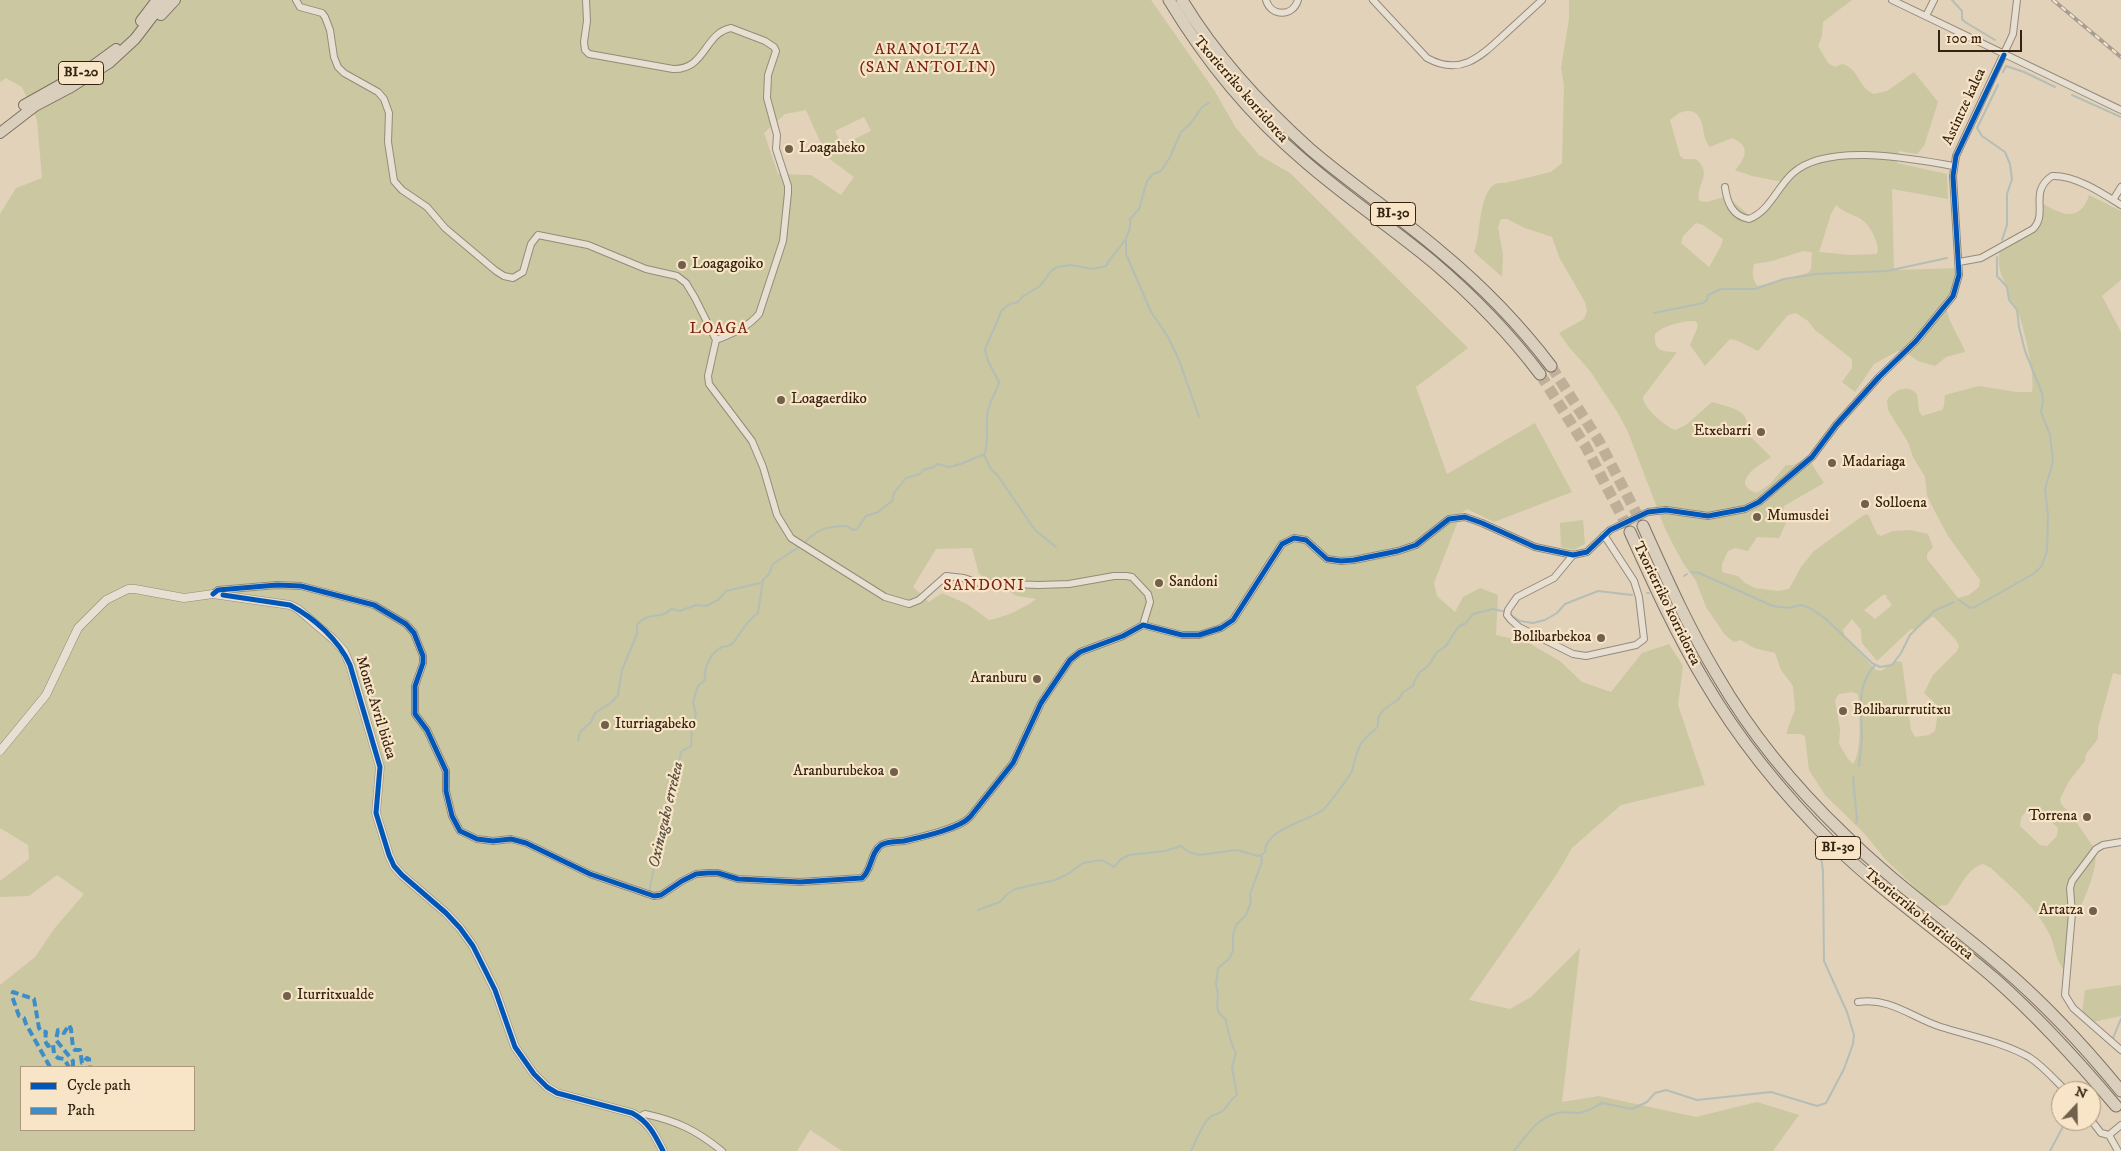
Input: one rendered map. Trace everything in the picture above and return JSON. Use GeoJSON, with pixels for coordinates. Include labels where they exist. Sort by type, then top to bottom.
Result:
{"type":"FeatureCollection","features":[{"type":"Feature","properties":{"kind":"highway"},"geometry":{"type":"LineString","coordinates":[[1160,0],[1190,45],[1211,71],[1260,119]]}},
{"type":"Feature","properties":{"kind":"highway","name":"Txorierriko korridorea"},"geometry":{"type":"LineString","coordinates":[[1169,0],[1204,53],[1260,119],[1300,158],[1458,284],[1502,328],[1540,374]]}},
{"type":"Feature","properties":{"kind":"highway","name":"Txorierriko korridorea"},"geometry":{"type":"LineString","coordinates":[[1182,0],[1199,26],[1230,65],[1270,109],[1310,148],[1441,251],[1472,278],[1517,324],[1551,366]]}},
{"type":"Feature","properties":{"kind":"highway"},"geometry":{"type":"LineString","coordinates":[[1189,0],[1230,65]]}},
{"type":"Feature","properties":{"kind":"highway","name":"Txorierriko korridorea"},"geometry":{"type":"LineString","coordinates":[[1643,526],[1681,608],[1718,677],[1747,722],[1787,774],[1818,809],[1875,863],[2030,992],[2065,1027],[2121,1091]]}},
{"type":"Feature","properties":{"kind":"highway","name":"Txorierriko korridorea"},"geometry":{"type":"LineString","coordinates":[[1630,532],[1668,614],[1706,684],[1736,730],[1776,782],[1808,818],[1866,874],[1980,966],[2026,1008],[2074,1057],[2116,1106]]}},
{"type":"Feature","properties":{"kind":"main road","name":"BI-20"},"geometry":{"type":"LineString","coordinates":[[0,124],[30,101],[81,73],[112,52],[129,35],[157,0]]}},
{"type":"Feature","properties":{"kind":"main road","name":"BI-20"},"geometry":{"type":"LineString","coordinates":[[0,133],[38,105],[86,79],[117,56],[142,31],[166,0]]}},
{"type":"Feature","properties":{"kind":"main road"},"geometry":{"type":"LineString","coordinates":[[117,56],[125,54],[175,0]]}},
{"type":"Feature","properties":{"kind":"main road"},"geometry":{"type":"LineString","coordinates":[[0,140],[38,105]]}},
{"type":"Feature","properties":{"kind":"street"},"geometry":{"type":"LineString","coordinates":[[213,594],[218,590],[277,585],[301,586],[374,605],[406,624],[414,633],[423,656],[423,663],[415,686],[415,714],[427,730],[446,771],[446,791],[450,808],[460,831],[477,839],[511,839],[526,842],[590,874],[654,896],[661,895],[696,874],[707,873],[718,873],[738,879],[800,882],[862,878],[866,875],[875,852],[884,844],[915,838],[966,822],[1013,763],[1041,703],[1070,660],[1080,652],[1123,636],[1143,625],[1150,602],[1148,594],[1132,578],[1126,576],[1114,576],[1069,584],[1039,585],[979,583],[964,578],[946,576],[918,600],[909,604],[885,597],[791,538],[777,515],[763,467],[752,441],[709,384],[708,376],[716,340],[686,283],[676,276],[646,269],[595,247],[538,235],[531,244],[523,272],[513,278],[504,276],[446,228],[427,207],[402,190],[394,181],[387,129],[389,113],[384,99],[378,92],[344,73],[338,67],[334,57],[330,30],[325,17],[322,14],[300,7],[296,0]]}},
{"type":"Feature","properties":{"kind":"street"},"geometry":{"type":"LineString","coordinates":[[586,0],[587,21],[584,42],[585,50],[589,54],[673,69],[683,69],[694,64],[719,34],[731,28],[766,41],[776,51],[768,75],[767,98],[777,135],[776,149],[788,186],[782,241],[759,314],[753,321],[734,333],[716,340]]}},
{"type":"Feature","properties":{"kind":"street"},"geometry":{"type":"LineString","coordinates":[[1266,0],[1270,8],[1280,13],[1293,9],[1298,0]]}},
{"type":"Feature","properties":{"kind":"street"},"geometry":{"type":"LineString","coordinates":[[1373,0],[1427,58],[1451,66],[1467,64],[1481,56],[1542,0]]}},
{"type":"Feature","properties":{"kind":"street"},"geometry":{"type":"LineString","coordinates":[[1892,0],[2121,110]]}},
{"type":"Feature","properties":{"kind":"street"},"geometry":{"type":"LineString","coordinates":[[1926,16],[1934,0]]}},
{"type":"Feature","properties":{"kind":"street","name":"Astintze kalea"},"geometry":{"type":"LineString","coordinates":[[1573,555],[1587,552],[1604,536],[1622,524],[1658,510],[1708,516],[1745,509],[1759,502],[1812,457],[1836,425],[1947,305],[1958,285],[1959,262],[1953,184],[1954,166],[1960,146],[2014,34],[2017,0]]}},
{"type":"Feature","properties":{"kind":"street"},"geometry":{"type":"LineString","coordinates":[[1726,187],[1727,201],[1732,209],[1738,216],[1749,219],[1764,209],[1798,169],[1822,158],[1891,156],[1954,166]]}},
{"type":"Feature","properties":{"kind":"street"},"geometry":{"type":"LineString","coordinates":[[1959,262],[1982,258],[2033,229],[2038,221],[2041,186],[2052,176],[2059,176],[2121,205]]}},
{"type":"Feature","properties":{"kind":"street"},"geometry":{"type":"LineString","coordinates":[[2113,200],[2121,187]]}},
{"type":"Feature","properties":{"kind":"street"},"geometry":{"type":"LineString","coordinates":[[1143,625],[1182,636],[1199,635],[1221,628],[1233,620],[1282,544],[1294,538],[1306,540],[1327,559],[1354,560],[1398,551],[1416,545],[1449,519],[1465,518],[1482,523],[1535,547],[1573,555],[1554,578],[1517,598],[1508,612],[1511,620],[1519,626],[1573,654],[1586,656],[1636,645],[1644,639],[1644,629],[1634,581],[1604,536]]}},
{"type":"Feature","properties":{"kind":"street","name":"Monte Avril bidea"},"geometry":{"type":"LineString","coordinates":[[0,751],[46,695],[78,628],[106,600],[128,589],[184,598],[213,594],[290,604],[333,639],[344,651],[350,665],[380,766],[376,813],[389,855],[394,866],[446,913],[473,946],[495,990],[515,1047],[524,1062],[547,1087],[564,1095],[639,1117]]}},
{"type":"Feature","properties":{"kind":"street"},"geometry":{"type":"LineString","coordinates":[[2121,842],[2103,845],[2096,849],[2072,881],[2070,888],[2072,914],[2065,995],[2073,1008],[2121,1050]]}},
{"type":"Feature","properties":{"kind":"street"},"geometry":{"type":"LineString","coordinates":[[1858,1002],[1868,1000],[1889,1003],[1939,1026],[1987,1040],[2027,1056],[2056,1081]]}},
{"type":"Feature","properties":{"kind":"street"},"geometry":{"type":"LineString","coordinates":[[663,1151],[652,1129],[639,1117],[645,1114],[683,1125],[701,1134],[722,1151]]}},
{"type":"Feature","properties":{"kind":"street"},"geometry":{"type":"LineString","coordinates":[[2109,1135],[2121,1125]]}},
{"type":"Feature","properties":{"kind":"street"},"geometry":{"type":"LineString","coordinates":[[2099,1131],[2109,1135],[2118,1151]]}},
{"type":"Feature","properties":{"kind":"shaded area"},"geometry":{"type":"Polygon","coordinates":[[[0,0],[1151,0],[1214,90],[1236,128],[1259,155],[1290,173],[1468,348],[1416,387],[1447,474],[1535,423],[1572,492],[1494,522],[1467,509],[1461,513],[1434,583],[1437,596],[1455,612],[1463,597],[1480,588],[1498,595],[1496,635],[1527,642],[1560,661],[1582,682],[1611,692],[1642,653],[1669,644],[1683,666],[1678,705],[1705,785],[1621,805],[1572,848],[1557,874],[1469,1000],[1510,1009],[1531,997],[1580,948],[1562,1102],[1599,1096],[1696,1117],[1757,1102],[1799,1115],[1773,1151],[842,1151],[810,1130],[797,1151],[0,1151],[0,985],[35,957],[54,929],[84,894],[57,875],[29,896],[0,897],[0,881],[29,859],[28,845],[0,828],[0,214],[16,188],[42,178],[37,120],[22,87],[6,78],[0,82],[0,0]],[[806,110],[785,114],[764,133],[778,174],[811,175],[841,195],[854,177],[827,157],[806,110]],[[864,117],[835,131],[842,145],[871,131],[864,117]],[[972,548],[936,549],[913,587],[929,602],[942,593],[967,604],[989,620],[1014,612],[1036,599],[1017,596],[979,574],[972,548]]]}},
{"type":"Feature","properties":{"kind":"shaded area"},"geometry":{"type":"Polygon","coordinates":[[[1569,0],[1852,0],[1823,22],[1822,36],[1818,46],[1828,63],[1835,67],[1842,64],[1852,69],[1865,88],[1874,94],[1887,91],[1914,72],[1938,102],[1924,146],[1917,154],[1899,151],[1897,163],[1947,174],[1948,199],[1892,189],[1894,270],[1960,268],[1961,266],[1960,276],[1948,302],[1947,312],[1965,352],[1946,357],[1935,366],[1918,361],[1904,351],[1898,351],[1874,364],[1855,392],[1842,382],[1852,368],[1852,359],[1796,313],[1788,315],[1758,351],[1730,339],[1705,366],[1690,345],[1697,329],[1698,324],[1695,321],[1674,324],[1663,328],[1655,334],[1657,347],[1667,352],[1677,352],[1643,397],[1655,416],[1675,430],[1686,425],[1712,402],[1735,409],[1743,414],[1746,419],[1747,433],[1771,457],[1754,469],[1748,476],[1745,485],[1751,491],[1757,493],[1770,484],[1786,465],[1793,465],[1808,458],[1824,483],[1784,506],[1783,512],[1786,523],[1779,538],[1757,537],[1748,551],[1735,548],[1728,551],[1722,564],[1722,572],[1738,576],[1745,583],[1755,588],[1778,591],[1789,589],[1801,567],[1814,551],[1868,514],[1877,534],[1881,536],[1893,531],[1910,530],[1928,534],[1933,547],[1927,554],[1927,559],[1958,598],[1969,595],[1979,587],[1980,580],[1948,536],[1933,508],[1927,495],[1925,477],[1913,457],[1908,442],[1888,410],[1887,400],[1893,393],[1901,389],[1910,389],[1917,394],[1919,411],[1922,416],[1942,410],[1945,395],[1979,386],[2016,392],[2032,392],[2031,363],[2025,336],[2019,315],[2010,300],[2008,288],[2000,268],[2001,247],[2025,238],[2040,227],[2043,217],[2041,202],[2062,213],[2069,214],[2081,210],[2089,195],[2121,211],[2121,280],[2102,296],[2121,332],[2121,675],[2113,673],[2098,728],[2098,739],[2086,754],[2085,761],[2069,781],[2060,799],[2061,804],[2070,813],[2094,848],[2096,856],[2092,876],[2072,927],[2063,969],[2044,924],[2023,898],[1991,868],[1983,864],[1977,866],[1967,876],[1947,905],[1938,906],[1925,897],[1885,859],[1864,833],[1825,795],[1809,770],[1805,736],[1786,734],[1795,709],[1793,686],[1781,670],[1775,653],[1754,648],[1741,640],[1734,642],[1725,635],[1706,607],[1696,581],[1683,563],[1666,531],[1628,432],[1618,413],[1590,371],[1559,333],[1584,319],[1587,311],[1585,302],[1559,257],[1552,237],[1525,228],[1507,219],[1501,219],[1498,227],[1503,255],[1502,277],[1474,252],[1482,210],[1489,189],[1496,184],[1551,172],[1562,163],[1564,85],[1561,68],[1569,19],[1569,0]],[[1686,111],[1679,113],[1670,120],[1680,156],[1684,159],[1696,159],[1704,170],[1698,195],[1699,201],[1707,202],[1727,196],[1752,218],[1759,217],[1782,192],[1783,182],[1752,176],[1735,170],[1744,157],[1745,153],[1742,145],[1732,138],[1710,147],[1697,114],[1686,111]],[[1836,205],[1831,214],[1819,252],[1851,255],[1877,254],[1878,248],[1871,229],[1867,224],[1836,205]],[[1696,223],[1683,236],[1681,243],[1709,267],[1723,239],[1703,225],[1696,223]],[[1803,251],[1772,261],[1754,264],[1753,276],[1758,286],[1808,273],[1811,269],[1812,252],[1803,251]],[[1883,595],[1864,610],[1875,619],[1892,605],[1886,597],[1887,595],[1883,595]],[[1934,617],[1916,629],[1911,629],[1877,661],[1862,643],[1861,630],[1852,619],[1843,630],[1845,637],[1876,670],[1881,671],[1896,661],[1902,662],[1911,730],[1915,737],[1929,735],[1935,731],[1939,707],[1924,693],[1933,675],[1957,651],[1959,646],[1956,640],[1934,617]],[[1852,692],[1839,694],[1835,700],[1840,729],[1839,744],[1853,764],[1856,759],[1859,742],[1858,694],[1852,692]],[[2029,807],[2021,818],[2020,826],[2040,845],[2047,846],[2057,836],[2058,828],[2038,809],[2029,807]]]}},
{"type":"Feature","properties":{"kind":"shaded area"},"geometry":{"type":"Polygon","coordinates":[[[1583,520],[1585,544],[1574,550],[1561,547],[1560,523],[1583,520]]]}},
{"type":"Feature","properties":{"kind":"shaded area"},"geometry":{"type":"Polygon","coordinates":[[[2121,985],[2121,1016],[2093,1022],[2082,1013],[2085,990],[2121,985]]]}},
{"type":"Feature","properties":{"kind":"waterway"},"geometry":{"type":"LineString","coordinates":[[1952,0],[1962,11],[1962,19],[1965,22],[1995,40]]}},
{"type":"Feature","properties":{"kind":"waterway"},"geometry":{"type":"LineString","coordinates":[[2003,72],[2006,66],[2024,72],[2055,87]]}},
{"type":"Feature","properties":{"kind":"waterway"},"geometry":{"type":"LineString","coordinates":[[1998,85],[1977,128],[1982,136],[2005,152],[2010,164],[2012,179],[2007,194],[2007,225],[2002,240]]}},
{"type":"Feature","properties":{"kind":"waterway"},"geometry":{"type":"LineString","coordinates":[[2072,95],[2121,117]]}},
{"type":"Feature","properties":{"kind":"waterway","name":"Oxinagako errekea"},"geometry":{"type":"LineString","coordinates":[[805,542],[815,533],[824,529],[847,526],[853,530],[857,529],[866,516],[878,512],[892,501],[894,493],[906,478],[920,474],[923,470],[934,467],[937,464],[949,467],[984,455],[987,441],[988,411],[999,382],[988,361],[985,349],[1002,310],[1010,304],[1018,302],[1022,297],[1040,286],[1052,270],[1058,267],[1071,265],[1093,269],[1106,266],[1129,233],[1130,219],[1139,209],[1147,181],[1153,174],[1161,171],[1170,157],[1181,132],[1191,123],[1202,107],[1209,103]]}},
{"type":"Feature","properties":{"kind":"waterway"},"geometry":{"type":"LineString","coordinates":[[1126,241],[1126,254],[1151,312],[1168,337],[1179,360],[1199,417]]}},
{"type":"Feature","properties":{"kind":"waterway"},"geometry":{"type":"LineString","coordinates":[[1959,600],[1970,608],[1975,607],[2033,574],[2041,567],[2047,551],[2048,516],[2045,489],[2053,462],[2050,435],[2041,412],[2042,393],[2025,351],[2017,310],[2009,300],[2007,287],[1997,276],[1997,257]]}},
{"type":"Feature","properties":{"kind":"waterway"},"geometry":{"type":"LineString","coordinates":[[1654,313],[1703,303],[1707,300],[1708,295],[1721,289],[1755,289],[1784,279],[1816,274],[1887,271],[1947,258]]}},
{"type":"Feature","properties":{"kind":"waterway"},"geometry":{"type":"LineString","coordinates":[[984,455],[991,469],[998,476],[1035,530],[1056,547]]}},
{"type":"Feature","properties":{"kind":"waterway","name":"Oxinagako errekea"},"geometry":{"type":"LineString","coordinates":[[649,892],[661,835],[678,781],[680,756],[682,751],[691,746],[692,728],[696,714],[693,702],[698,686],[705,680],[705,671],[714,653],[718,649],[733,643],[747,623],[758,613],[763,580],[769,574],[773,564],[799,547]]}},
{"type":"Feature","properties":{"kind":"waterway"},"geometry":{"type":"LineString","coordinates":[[1691,572],[1699,573],[1773,606],[1788,608],[1801,605],[1810,608],[1826,619],[1872,663],[1880,667],[1892,665],[1901,653],[1910,635],[1934,611],[1954,602]]}},
{"type":"Feature","properties":{"kind":"waterway"},"geometry":{"type":"LineString","coordinates":[[578,741],[580,732],[591,722],[595,713],[612,702],[618,695],[622,670],[637,634],[637,625],[641,620],[667,613],[671,609],[680,611],[696,605],[706,606],[718,600],[726,591],[760,583]]}},
{"type":"Feature","properties":{"kind":"waterway"},"geometry":{"type":"LineString","coordinates":[[1511,615],[1520,621],[1533,623],[1545,620],[1557,613],[1565,604],[1598,591],[1632,595]]}},
{"type":"Feature","properties":{"kind":"waterway"},"geometry":{"type":"LineString","coordinates":[[1191,1151],[1207,1120],[1224,1110],[1237,1095],[1232,1067],[1236,1053],[1226,1020],[1219,1013],[1216,984],[1218,968],[1229,959],[1233,951],[1233,935],[1236,925],[1246,915],[1251,902],[1250,894],[1262,862],[1261,855],[1265,852],[1267,844],[1279,832],[1325,808],[1351,773],[1360,745],[1378,726],[1378,718],[1383,710],[1399,699],[1403,692],[1413,686],[1420,672],[1429,665],[1437,652],[1446,646],[1458,627],[1466,623],[1473,614],[1493,609],[1507,612]]}},
{"type":"Feature","properties":{"kind":"waterway"},"geometry":{"type":"LineString","coordinates":[[1859,766],[1862,739],[1862,691],[1869,673],[1875,665]]}},
{"type":"Feature","properties":{"kind":"waterway"},"geometry":{"type":"LineString","coordinates":[[1853,777],[1856,823]]}},
{"type":"Feature","properties":{"kind":"waterway"},"geometry":{"type":"LineString","coordinates":[[978,910],[1000,902],[1015,889],[1055,880],[1068,874],[1083,863],[1102,860],[1114,867],[1121,859],[1129,855],[1165,851],[1181,846],[1189,852],[1199,855],[1237,850],[1258,856],[1261,855]]}},
{"type":"Feature","properties":{"kind":"waterway"},"geometry":{"type":"LineString","coordinates":[[1514,1151],[1533,1128],[1550,1115],[1562,1112],[1584,1112],[1602,1103],[1632,1109],[1647,1102],[1655,1093],[1666,1090],[1697,1100],[1771,1092],[1817,1106],[1826,1103],[1844,1069],[1853,1044],[1854,1035],[1847,1012],[1824,961],[1823,871],[1820,850]]}},
{"type":"Feature","properties":{"kind":"waterway"},"geometry":{"type":"LineString","coordinates":[[2113,1038],[2121,1019]]}},
{"type":"Feature","properties":{"kind":"waterway"},"geometry":{"type":"LineString","coordinates":[[2050,1151],[2061,1131]]}},
{"type":"Feature","properties":{"kind":"tunnel"},"geometry":{"type":"LineString","coordinates":[[1551,366],[1599,441],[1643,526]]}},
{"type":"Feature","properties":{"kind":"tunnel"},"geometry":{"type":"LineString","coordinates":[[1540,374],[1586,447],[1630,532]]}},
{"type":"Feature","properties":{"kind":"railway"},"geometry":{"type":"LineString","coordinates":[[2053,0],[2121,57]]}},
{"type":"Feature","properties":{"kind":"marked path"},"geometry":{"type":"LineString","coordinates":[[49,1066],[24,1018],[19,1016],[12,996],[13,992],[34,999],[39,1028],[41,1031],[46,1032],[45,1041],[48,1046],[53,1044],[54,1054],[58,1058],[64,1059],[68,1066]]}},
{"type":"Feature","properties":{"kind":"marked path"},"geometry":{"type":"LineString","coordinates":[[73,1066],[73,1061],[56,1040],[58,1030],[64,1033],[69,1025],[73,1048],[80,1050],[82,1063],[87,1058],[89,1059],[90,1066]]}},
{"type":"Feature","properties":{"kind":"cycle path"},"geometry":{"type":"LineString","coordinates":[[213,594],[218,590],[277,585],[301,586],[374,605],[406,624],[414,633],[423,656],[423,663],[415,686],[415,714],[427,730],[446,771],[446,791],[452,816],[460,831],[477,839],[493,841],[511,839],[526,843],[590,874],[654,896],[661,895],[696,874],[707,873],[718,873],[738,879],[800,882],[862,878],[868,871],[877,848],[881,845],[939,832],[957,825],[970,817],[1013,763],[1041,703],[1070,660],[1080,652],[1123,636],[1143,625],[1182,635],[1199,635],[1221,628],[1233,620],[1282,544],[1294,538],[1306,540],[1327,559],[1354,560],[1398,551],[1416,545],[1449,519],[1465,517],[1535,547],[1573,555],[1587,552],[1610,530],[1648,512],[1666,510],[1708,516],[1745,509],[1759,502],[1812,457],[1836,425],[1879,377],[1916,341],[1953,296],[1959,275],[1953,176],[1956,156],[2004,55]]}},
{"type":"Feature","properties":{"kind":"cycle path"},"geometry":{"type":"LineString","coordinates":[[223,595],[290,605],[308,616],[333,638],[350,665],[380,767],[376,813],[394,866],[446,913],[473,946],[495,990],[515,1047],[534,1074],[547,1087],[557,1093],[632,1113],[647,1125],[663,1151]]}},
{"type":"Feature","properties":{"kind":"place","name":"Loagabeko"},"geometry":{"type":"Point","coordinates":[789,149]}},
{"type":"Feature","properties":{"kind":"place","name":"Loagagoiko"},"geometry":{"type":"Point","coordinates":[682,265]}},
{"type":"Feature","properties":{"kind":"place","name":"Loagaerdiko"},"geometry":{"type":"Point","coordinates":[781,400]}},
{"type":"Feature","properties":{"kind":"place","name":"Etxebarri"},"geometry":{"type":"Point","coordinates":[1761,432]}},
{"type":"Feature","properties":{"kind":"place","name":"Madariaga"},"geometry":{"type":"Point","coordinates":[1832,463]}},
{"type":"Feature","properties":{"kind":"place","name":"Solloena"},"geometry":{"type":"Point","coordinates":[1865,504]}},
{"type":"Feature","properties":{"kind":"place","name":"Mumusdei"},"geometry":{"type":"Point","coordinates":[1757,517]}},
{"type":"Feature","properties":{"kind":"place","name":"Sandoni"},"geometry":{"type":"Point","coordinates":[1159,583]}},
{"type":"Feature","properties":{"kind":"place","name":"Bolibarbekoa"},"geometry":{"type":"Point","coordinates":[1601,638]}},
{"type":"Feature","properties":{"kind":"place","name":"Aranburu"},"geometry":{"type":"Point","coordinates":[1037,679]}},
{"type":"Feature","properties":{"kind":"place","name":"Bolibarurrutitxu"},"geometry":{"type":"Point","coordinates":[1843,711]}},
{"type":"Feature","properties":{"kind":"place","name":"Iturriagabeko"},"geometry":{"type":"Point","coordinates":[605,725]}},
{"type":"Feature","properties":{"kind":"place","name":"Aranburubekoa"},"geometry":{"type":"Point","coordinates":[894,772]}},
{"type":"Feature","properties":{"kind":"place","name":"Torrena"},"geometry":{"type":"Point","coordinates":[2087,817]}},
{"type":"Feature","properties":{"kind":"place","name":"Artatza"},"geometry":{"type":"Point","coordinates":[2093,911]}},
{"type":"Feature","properties":{"kind":"place","name":"Iturritxualde"},"geometry":{"type":"Point","coordinates":[287,996]}},
{"type":"Feature","properties":{"kind":"district","name":"ARANOLTZA (SAN ANTOLIN)"},"geometry":{"type":"Point","coordinates":[928,60]}},
{"type":"Feature","properties":{"kind":"district","name":"LOAGA"},"geometry":{"type":"Point","coordinates":[719,330]}},
{"type":"Feature","properties":{"kind":"district","name":"SANDONI"},"geometry":{"type":"Point","coordinates":[984,587]}}]}
